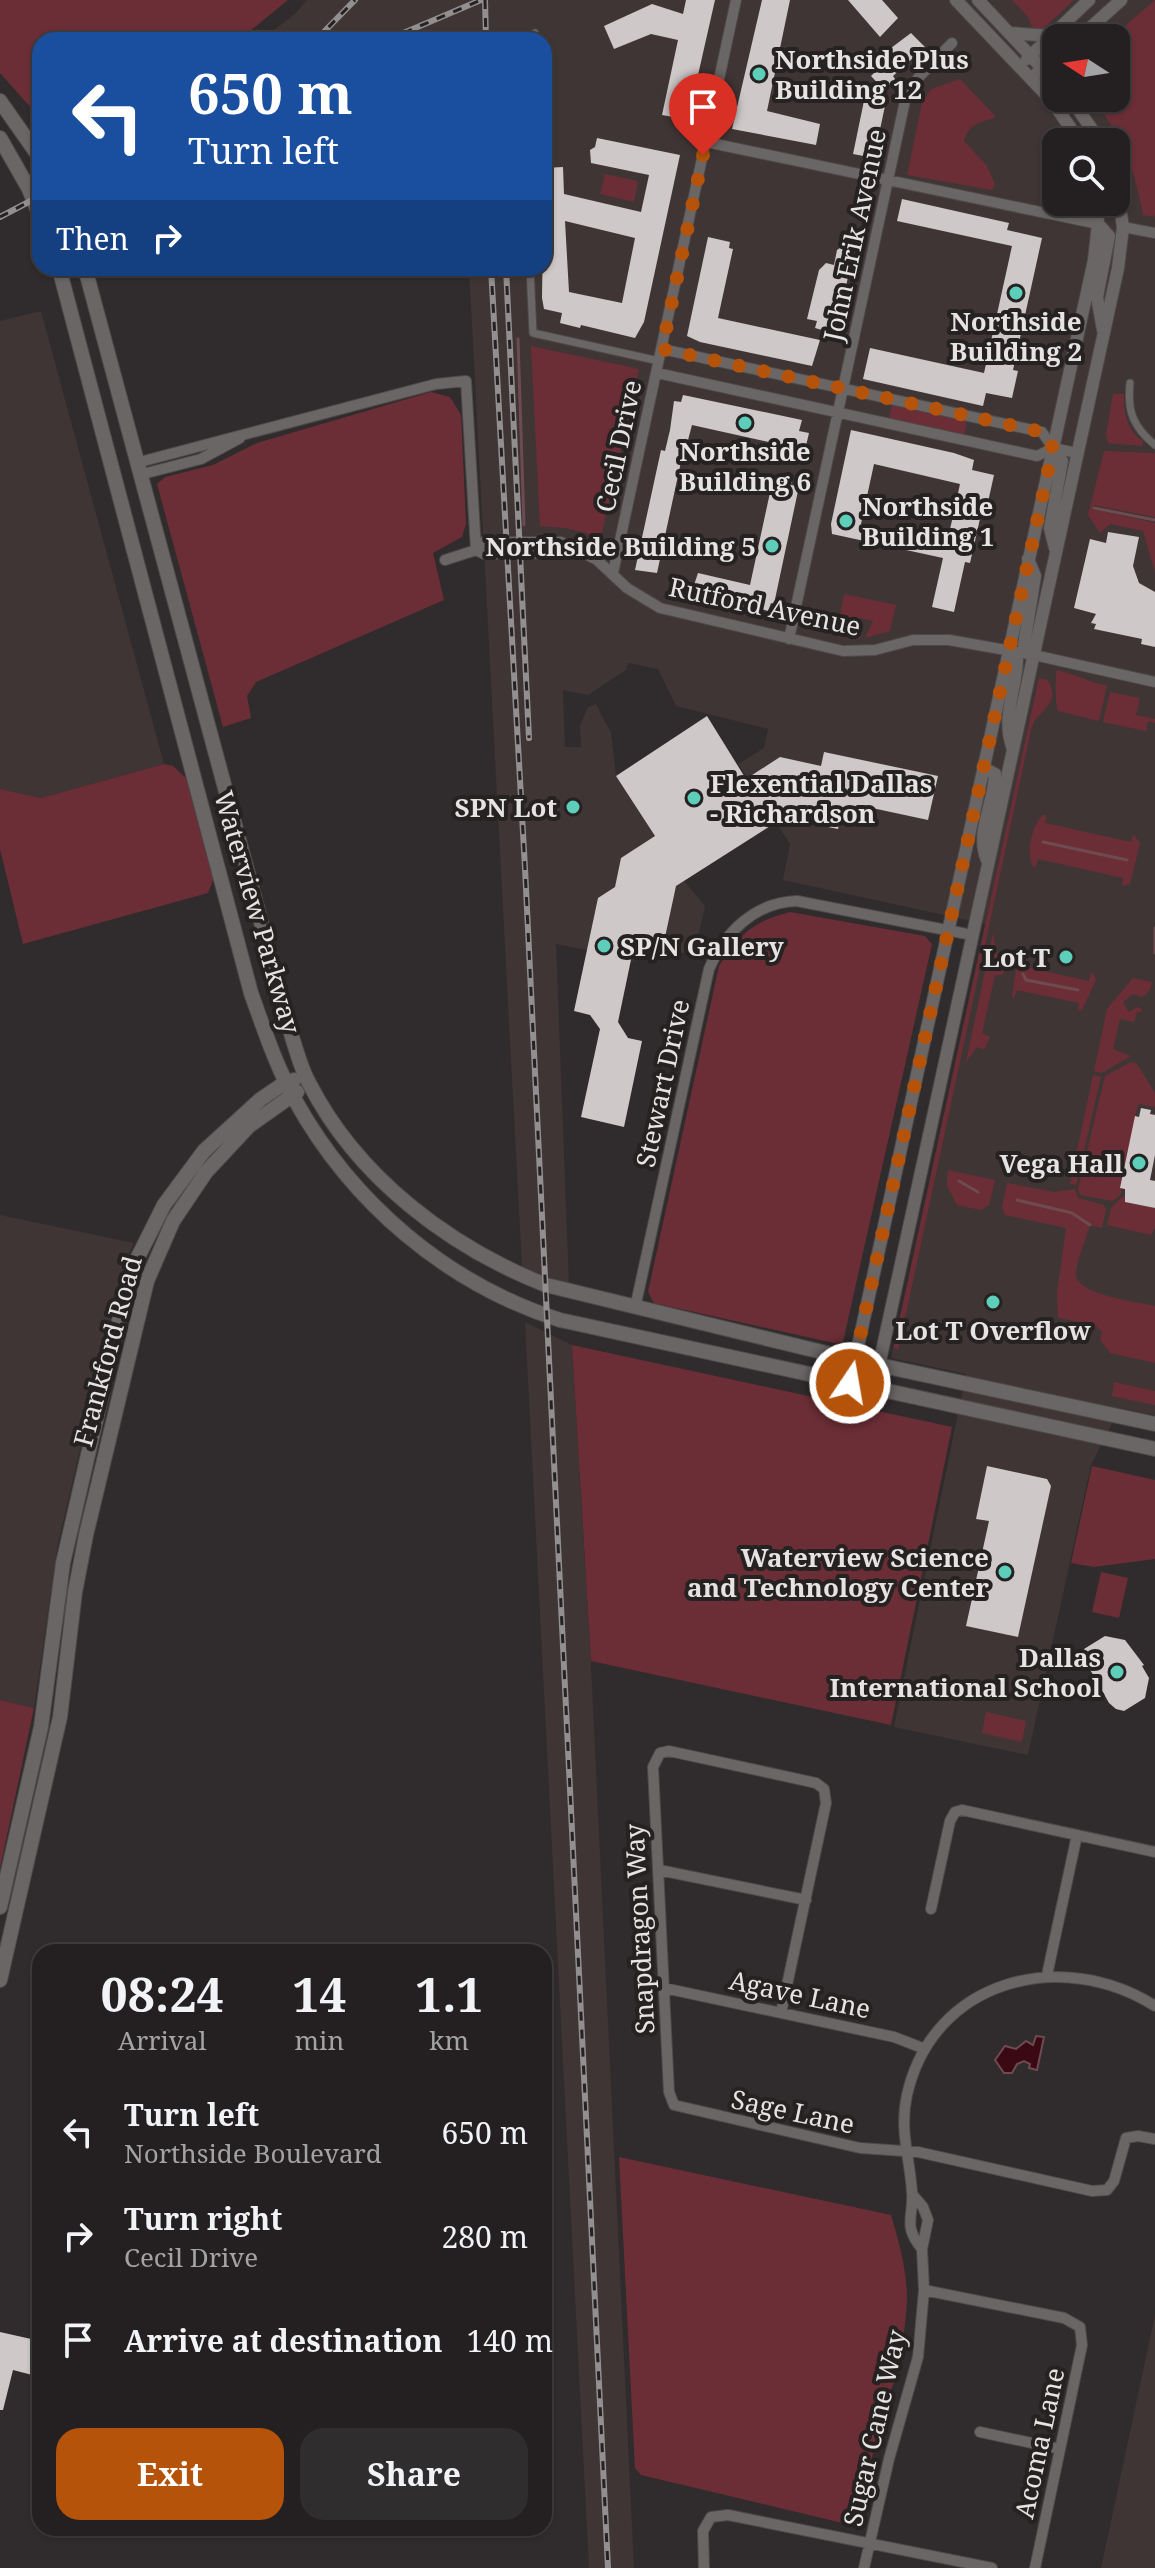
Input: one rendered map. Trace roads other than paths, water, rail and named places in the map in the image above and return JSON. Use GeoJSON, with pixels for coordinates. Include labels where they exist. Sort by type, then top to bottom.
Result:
{"type":"FeatureCollection","features":[{"type":"Feature","properties":{"kind":"main road"},"geometry":{"type":"LineString","coordinates":[[0,101],[32,147]]}},
{"type":"Feature","properties":{"kind":"main road"},"geometry":{"type":"LineString","coordinates":[[0,138],[32,196]]}},
{"type":"Feature","properties":{"kind":"main road","name":"Waterview Parkway"},"geometry":{"type":"LineString","coordinates":[[61,276],[251,993],[293,1097],[338,1167],[369,1204],[469,1278],[555,1318],[1155,1449]]}},
{"type":"Feature","properties":{"kind":"main road","name":"Waterview Parkway"},"geometry":{"type":"LineString","coordinates":[[87,276],[277,990],[306,1078],[338,1130],[413,1208],[463,1244],[523,1276],[635,1308],[855,1360],[1155,1424]]}},
{"type":"Feature","properties":{"kind":"main road"},"geometry":{"type":"LineString","coordinates":[[116,474],[137,469]]}},
{"type":"Feature","properties":{"kind":"main road"},"geometry":{"type":"LineString","coordinates":[[186,746],[210,740]]}},
{"type":"Feature","properties":{"kind":"main road","name":"Frankford Road"},"geometry":{"type":"LineString","coordinates":[[0,1907],[41,1727],[58,1597],[124,1291],[137,1257],[164,1205],[204,1151],[240,1116],[286,1082],[306,1078]]}},
{"type":"Feature","properties":{"kind":"main road","name":"Frankford Road"},"geometry":{"type":"LineString","coordinates":[[0,1980],[60,1717],[75,1592],[86,1535],[136,1314],[157,1252],[190,1194],[223,1151],[249,1126],[293,1097],[306,1078]]}},
{"type":"Feature","properties":{"kind":"main road"},"geometry":{"type":"LineString","coordinates":[[397,1227],[413,1208]]}},
{"type":"Feature","properties":{"kind":"main road"},"geometry":{"type":"LineString","coordinates":[[967,1408],[972,1384]]}},
{"type":"Feature","properties":{"kind":"main road"},"geometry":{"type":"LineString","coordinates":[[71,1532],[86,1535]]}},
{"type":"Feature","properties":{"kind":"street","name":"Cecil Drive"},"geometry":{"type":"LineString","coordinates":[[613,573],[736,0]]}},
{"type":"Feature","properties":{"kind":"street"},"geometry":{"type":"LineString","coordinates":[[956,0],[1065,116],[1072,128]]}},
{"type":"Feature","properties":{"kind":"street"},"geometry":{"type":"LineString","coordinates":[[978,0],[1042,69],[1031,79]]}},
{"type":"Feature","properties":{"kind":"street"},"geometry":{"type":"LineString","coordinates":[[1064,24],[1089,0]]}},
{"type":"Feature","properties":{"kind":"street"},"geometry":{"type":"LineString","coordinates":[[1094,24],[1121,0]]}},
{"type":"Feature","properties":{"kind":"street"},"geometry":{"type":"LineString","coordinates":[[1009,33],[1024,37],[1042,36]]}},
{"type":"Feature","properties":{"kind":"street","name":"John Erik Avenue"},"geometry":{"type":"LineString","coordinates":[[789,639],[905,101],[918,78],[952,43]]}},
{"type":"Feature","properties":{"kind":"street"},"geometry":{"type":"LineString","coordinates":[[1019,67],[1042,45]]}},
{"type":"Feature","properties":{"kind":"street"},"geometry":{"type":"LineString","coordinates":[[706,142],[888,182],[1155,233]]}},
{"type":"Feature","properties":{"kind":"street"},"geometry":{"type":"LineString","coordinates":[[850,1383],[1094,260],[1098,216]]}},
{"type":"Feature","properties":{"kind":"street"},"geometry":{"type":"LineString","coordinates":[[874,1388],[1118,268],[1121,216]]}},
{"type":"Feature","properties":{"kind":"street"},"geometry":{"type":"LineString","coordinates":[[1098,224],[1109,236],[1097,297],[1104,333]]}},
{"type":"Feature","properties":{"kind":"street"},"geometry":{"type":"LineString","coordinates":[[530,276],[533,333],[659,361]]}},
{"type":"Feature","properties":{"kind":"street"},"geometry":{"type":"LineString","coordinates":[[662,349],[1042,432],[1062,461],[1050,528],[1056,550]]}},
{"type":"Feature","properties":{"kind":"street"},"geometry":{"type":"LineString","coordinates":[[657,373],[1037,456],[1053,448],[1077,453]]}},
{"type":"Feature","properties":{"kind":"street"},"geometry":{"type":"LineString","coordinates":[[137,469],[245,434],[436,384],[466,381],[476,550]]}},
{"type":"Feature","properties":{"kind":"street"},"geometry":{"type":"LineString","coordinates":[[1130,383],[1129,402],[1133,420],[1155,445]]}},
{"type":"Feature","properties":{"kind":"street","name":"Rutford Avenue"},"geometry":{"type":"LineString","coordinates":[[445,560],[476,550],[484,554],[559,553],[570,549],[597,560],[637,595],[669,612],[860,652],[928,639],[1008,650],[1155,682]]}},
{"type":"Feature","properties":{"kind":"street"},"geometry":{"type":"LineString","coordinates":[[1028,559],[1035,576],[1024,645],[1034,655]]}},
{"type":"Feature","properties":{"kind":"street"},"geometry":{"type":"LineString","coordinates":[[1008,650],[1017,660],[1007,720],[1013,749]]}},
{"type":"Feature","properties":{"kind":"street"},"geometry":{"type":"LineString","coordinates":[[983,768],[995,774],[983,851],[988,862]]}},
{"type":"Feature","properties":{"kind":"street","name":"Stewart Drive"},"geometry":{"type":"LineString","coordinates":[[635,1308],[709,969],[737,926],[758,912],[792,901],[841,907],[972,935]]}},
{"type":"Feature","properties":{"kind":"street","name":"Snapdragon Way"},"geometry":{"type":"LineString","coordinates":[[674,2105],[669,2092],[653,1767],[660,1753],[669,1751],[816,1783],[824,1789],[826,1803],[806,1900]]}},
{"type":"Feature","properties":{"kind":"street"},"geometry":{"type":"LineString","coordinates":[[931,1909],[950,1821],[955,1812],[962,1810],[1155,1852]]}},
{"type":"Feature","properties":{"kind":"street"},"geometry":{"type":"LineString","coordinates":[[1047,1975],[1077,1835]]}},
{"type":"Feature","properties":{"kind":"street"},"geometry":{"type":"LineString","coordinates":[[659,1870],[806,1900],[781,2013]]}},
{"type":"Feature","properties":{"kind":"street","name":"Sugar Cane Way"},"geometry":{"type":"LineString","coordinates":[[922,2249],[913,2237],[908,2222],[912,2194],[904,2150],[906,2097],[925,2049],[953,2018],[976,1998],[1007,1984],[1047,1975],[1078,1977],[1111,1985],[1155,2006]]}},
{"type":"Feature","properties":{"kind":"street","name":"Agave Lane"},"geometry":{"type":"LineString","coordinates":[[664,1988],[894,2037],[925,2049]]}},
{"type":"Feature","properties":{"kind":"street","name":"Sage Lane"},"geometry":{"type":"LineString","coordinates":[[674,2105],[860,2148],[904,2150],[1092,2191],[1107,2190],[1114,2181],[1126,2138],[1138,2136],[1155,2139]]}},
{"type":"Feature","properties":{"kind":"street","name":"Sugar Cane Way"},"geometry":{"type":"LineString","coordinates":[[864,2568],[918,2357],[924,2290],[922,2249],[928,2220],[923,2207],[912,2194]]}},
{"type":"Feature","properties":{"kind":"street","name":"Acoma Lane"},"geometry":{"type":"LineString","coordinates":[[924,2290],[1064,2318],[1080,2327],[1082,2345],[1035,2568]]}},
{"type":"Feature","properties":{"kind":"street"},"geometry":{"type":"LineString","coordinates":[[980,2432],[1060,2449]]}},
{"type":"Feature","properties":{"kind":"street"},"geometry":{"type":"LineString","coordinates":[[704,2568],[703,2531],[711,2517],[728,2515],[992,2568]]}},
{"type":"Feature","properties":{"kind":"waterway"},"geometry":{"type":"LineString","coordinates":[[518,339],[524,525]]}},
{"type":"Feature","properties":{"kind":"waterway"},"geometry":{"type":"LineString","coordinates":[[1094,508],[1155,520]]}},
{"type":"Feature","properties":{"kind":"waterway"},"geometry":{"type":"LineString","coordinates":[[1043,842],[1127,860]]}},
{"type":"Feature","properties":{"kind":"waterway"},"geometry":{"type":"LineString","coordinates":[[1155,928],[1155,953]]}},
{"type":"Feature","properties":{"kind":"waterway"},"geometry":{"type":"LineString","coordinates":[[1023,974],[1026,980],[1078,990]]}},
{"type":"Feature","properties":{"kind":"waterway"},"geometry":{"type":"LineString","coordinates":[[959,1181],[978,1192]]}},
{"type":"Feature","properties":{"kind":"waterway"},"geometry":{"type":"LineString","coordinates":[[1017,1200],[1072,1213],[1090,1225]]}},
{"type":"Feature","properties":{"kind":"railway"},"geometry":{"type":"LineString","coordinates":[[324,32],[355,0]]}},
{"type":"Feature","properties":{"kind":"railway"},"geometry":{"type":"LineString","coordinates":[[406,32],[481,0]]}},
{"type":"Feature","properties":{"kind":"railway"},"geometry":{"type":"LineString","coordinates":[[485,0],[486,32]]}},
{"type":"Feature","properties":{"kind":"railway"},"geometry":{"type":"LineString","coordinates":[[0,217],[32,200]]}},
{"type":"Feature","properties":{"kind":"railway"},"geometry":{"type":"LineString","coordinates":[[491,276],[525,868],[608,2568]]}},
{"type":"Feature","properties":{"kind":"railway"},"geometry":{"type":"LineString","coordinates":[[506,276],[529,738]]}},
{"type":"Feature","properties":{"kind":"place","name":"Northside Plus Building 12"},"geometry":{"type":"Point","coordinates":[759,74]}},
{"type":"Feature","properties":{"kind":"place","name":"Northside Building 2"},"geometry":{"type":"Point","coordinates":[1016,293]}},
{"type":"Feature","properties":{"kind":"place","name":"Northside Building 6"},"geometry":{"type":"Point","coordinates":[745,423]}},
{"type":"Feature","properties":{"kind":"place","name":"Northside Building 1"},"geometry":{"type":"Point","coordinates":[846,521]}},
{"type":"Feature","properties":{"kind":"place","name":"Northside Building 5"},"geometry":{"type":"Point","coordinates":[772,546]}},
{"type":"Feature","properties":{"kind":"place","name":"Flexential Dallas - Richardson"},"geometry":{"type":"Point","coordinates":[694,798]}},
{"type":"Feature","properties":{"kind":"place","name":"SPN Lot"},"geometry":{"type":"Point","coordinates":[573,807]}},
{"type":"Feature","properties":{"kind":"place","name":"SP/N Gallery"},"geometry":{"type":"Point","coordinates":[604,946]}},
{"type":"Feature","properties":{"kind":"place","name":"Lot T"},"geometry":{"type":"Point","coordinates":[1066,957]}},
{"type":"Feature","properties":{"kind":"place","name":"Vega Hall"},"geometry":{"type":"Point","coordinates":[1139,1163]}},
{"type":"Feature","properties":{"kind":"place","name":"Lot T Overflow"},"geometry":{"type":"Point","coordinates":[993,1302]}},
{"type":"Feature","properties":{"kind":"place","name":"Waterview Science and Technology Center"},"geometry":{"type":"Point","coordinates":[1005,1572]}},
{"type":"Feature","properties":{"kind":"place","name":"Dallas International School"},"geometry":{"type":"Point","coordinates":[1117,1672]}}]}
